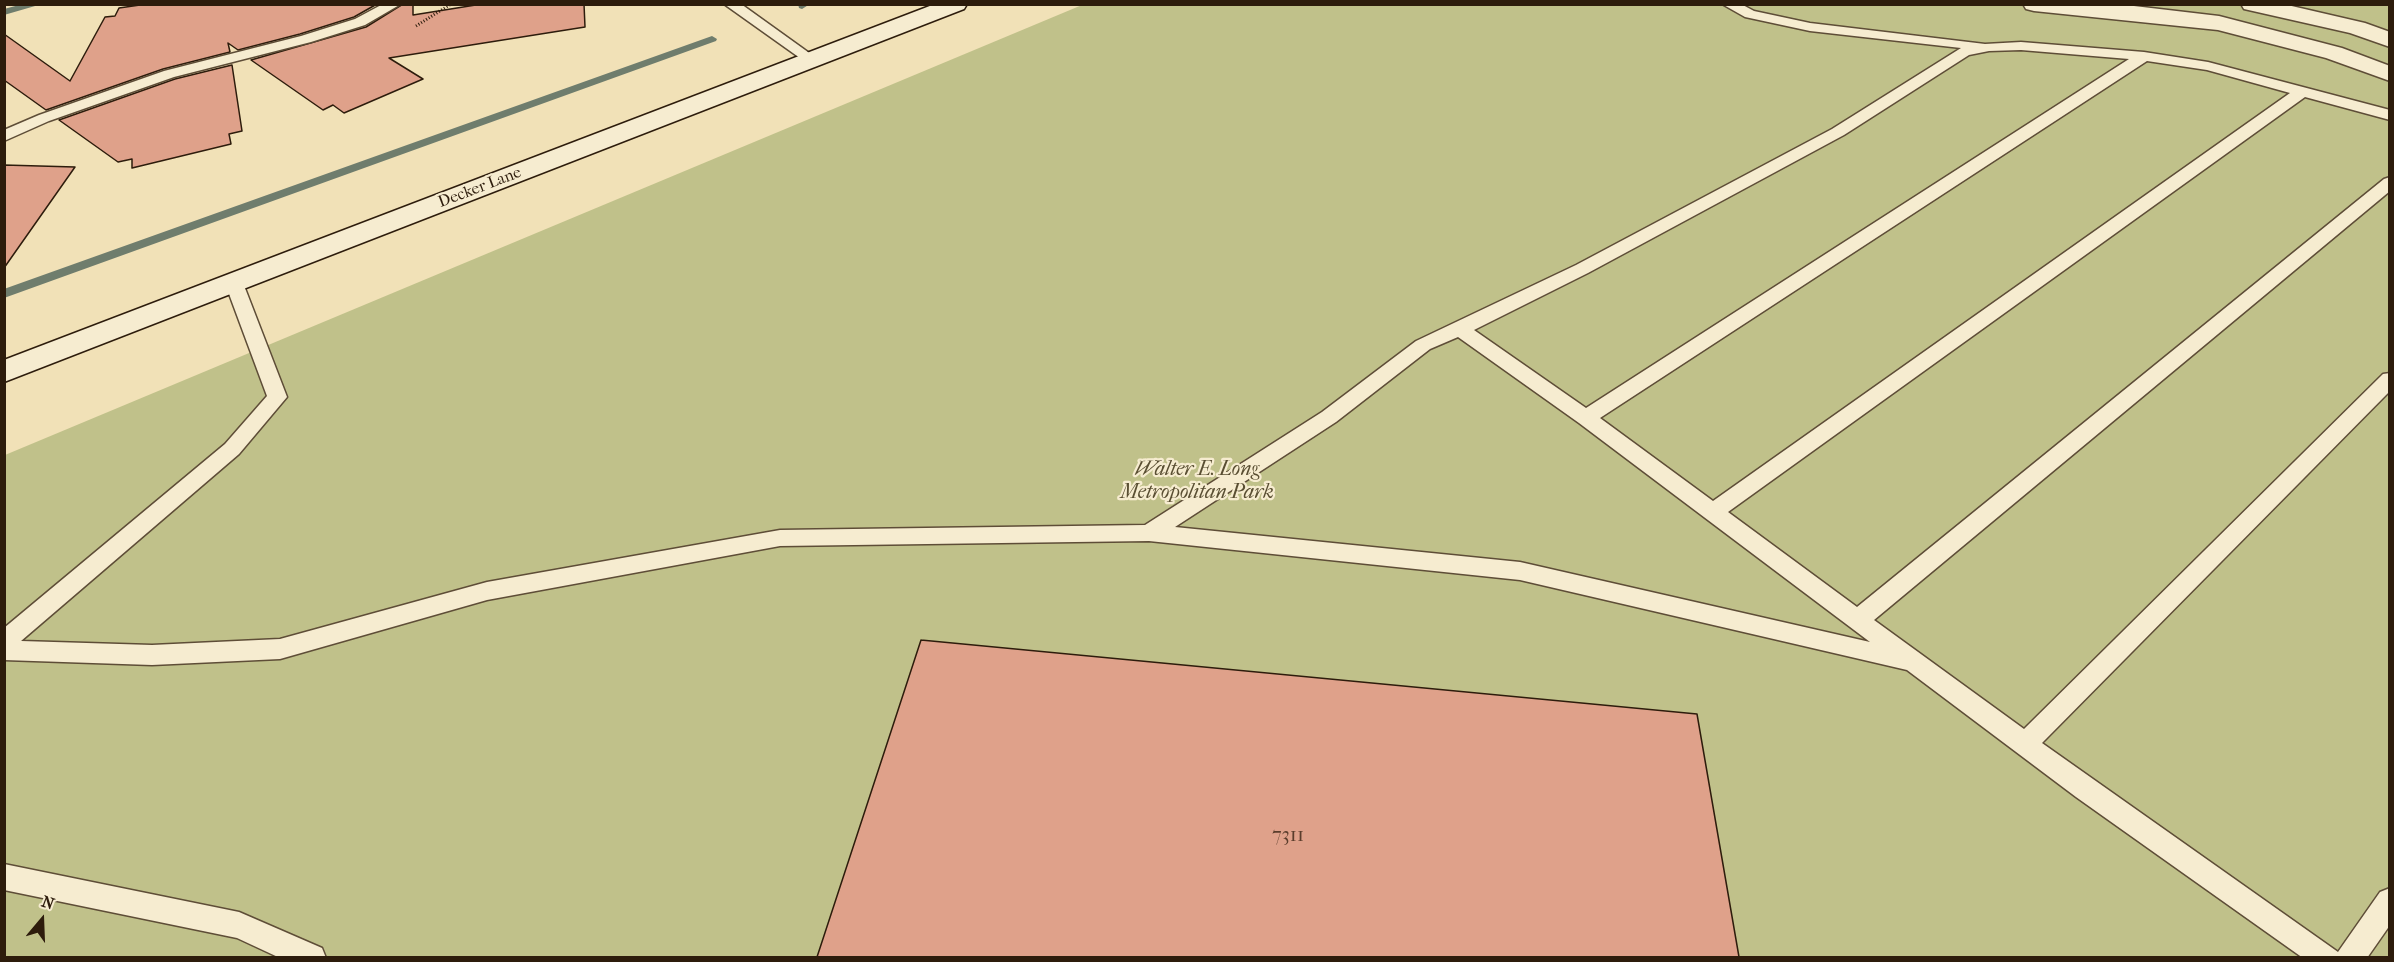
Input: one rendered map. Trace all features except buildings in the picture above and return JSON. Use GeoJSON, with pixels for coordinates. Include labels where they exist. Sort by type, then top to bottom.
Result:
{"type":"FeatureCollection","features":[{"type":"Feature","properties":{"kind":"main road","name":"Decker Lane"},"geometry":{"type":"LineString","coordinates":[[4,372],[956,4]]}},
{"type":"Feature","properties":{"kind":"main road"},"geometry":{"type":"LineString","coordinates":[[2034,4],[2219,23],[2334,53],[2390,74]]}},
{"type":"Feature","properties":{"kind":"main road"},"geometry":{"type":"LineString","coordinates":[[2252,4],[2357,28],[2390,40]]}},
{"type":"Feature","properties":{"kind":"lane"},"geometry":{"type":"LineString","coordinates":[[4,136],[44,118],[169,74],[306,39],[360,22],[394,4]]}},
{"type":"Feature","properties":{"kind":"lane"},"geometry":{"type":"LineString","coordinates":[[731,4],[812,60]]}},
{"type":"Feature","properties":{"kind":"lane"},"geometry":{"type":"LineString","coordinates":[[1729,4],[1750,14],[1810,27],[1989,47],[2021,46],[2144,56],[2208,66],[2390,115]]}},
{"type":"Feature","properties":{"kind":"lane"},"geometry":{"type":"LineString","coordinates":[[1149,533],[1329,417],[1423,345],[1582,269],[1838,132],[1964,52],[1989,47]]}},
{"type":"Feature","properties":{"kind":"lane"},"geometry":{"type":"LineString","coordinates":[[1586,418],[2144,56]]}},
{"type":"Feature","properties":{"kind":"lane"},"geometry":{"type":"LineString","coordinates":[[1713,512],[2303,91]]}},
{"type":"Feature","properties":{"kind":"lane"},"geometry":{"type":"LineString","coordinates":[[1858,620],[2390,182]]}},
{"type":"Feature","properties":{"kind":"lane"},"geometry":{"type":"LineString","coordinates":[[4,642],[232,449],[277,397],[234,283]]}},
{"type":"Feature","properties":{"kind":"lane"},"geometry":{"type":"LineString","coordinates":[[1460,329],[1586,418],[2085,789],[2327,957]]}},
{"type":"Feature","properties":{"kind":"lane"},"geometry":{"type":"LineString","coordinates":[[2025,744],[2390,379]]}},
{"type":"Feature","properties":{"kind":"lane"},"geometry":{"type":"LineString","coordinates":[[4,650],[152,655],[280,649],[487,591],[780,538],[1149,533],[1520,571],[1914,662]]}},
{"type":"Feature","properties":{"kind":"lane"},"geometry":{"type":"LineString","coordinates":[[4,877],[239,925],[312,957]]}},
{"type":"Feature","properties":{"kind":"lane"},"geometry":{"type":"LineString","coordinates":[[2349,957],[2390,901]]}},
{"type":"Feature","properties":{"kind":"green space","name":"Walter E. Long Metropolitan Park"},"geometry":{"type":"Polygon","coordinates":[[[1082,5],[2389,5],[2389,957],[5,958],[5,455],[1082,5]]]}},
{"type":"Feature","properties":{"kind":"waterway"},"geometry":{"type":"LineString","coordinates":[[4,12],[37,4]]}},
{"type":"Feature","properties":{"kind":"waterway"},"geometry":{"type":"LineString","coordinates":[[4,294],[712,39]]}}]}
